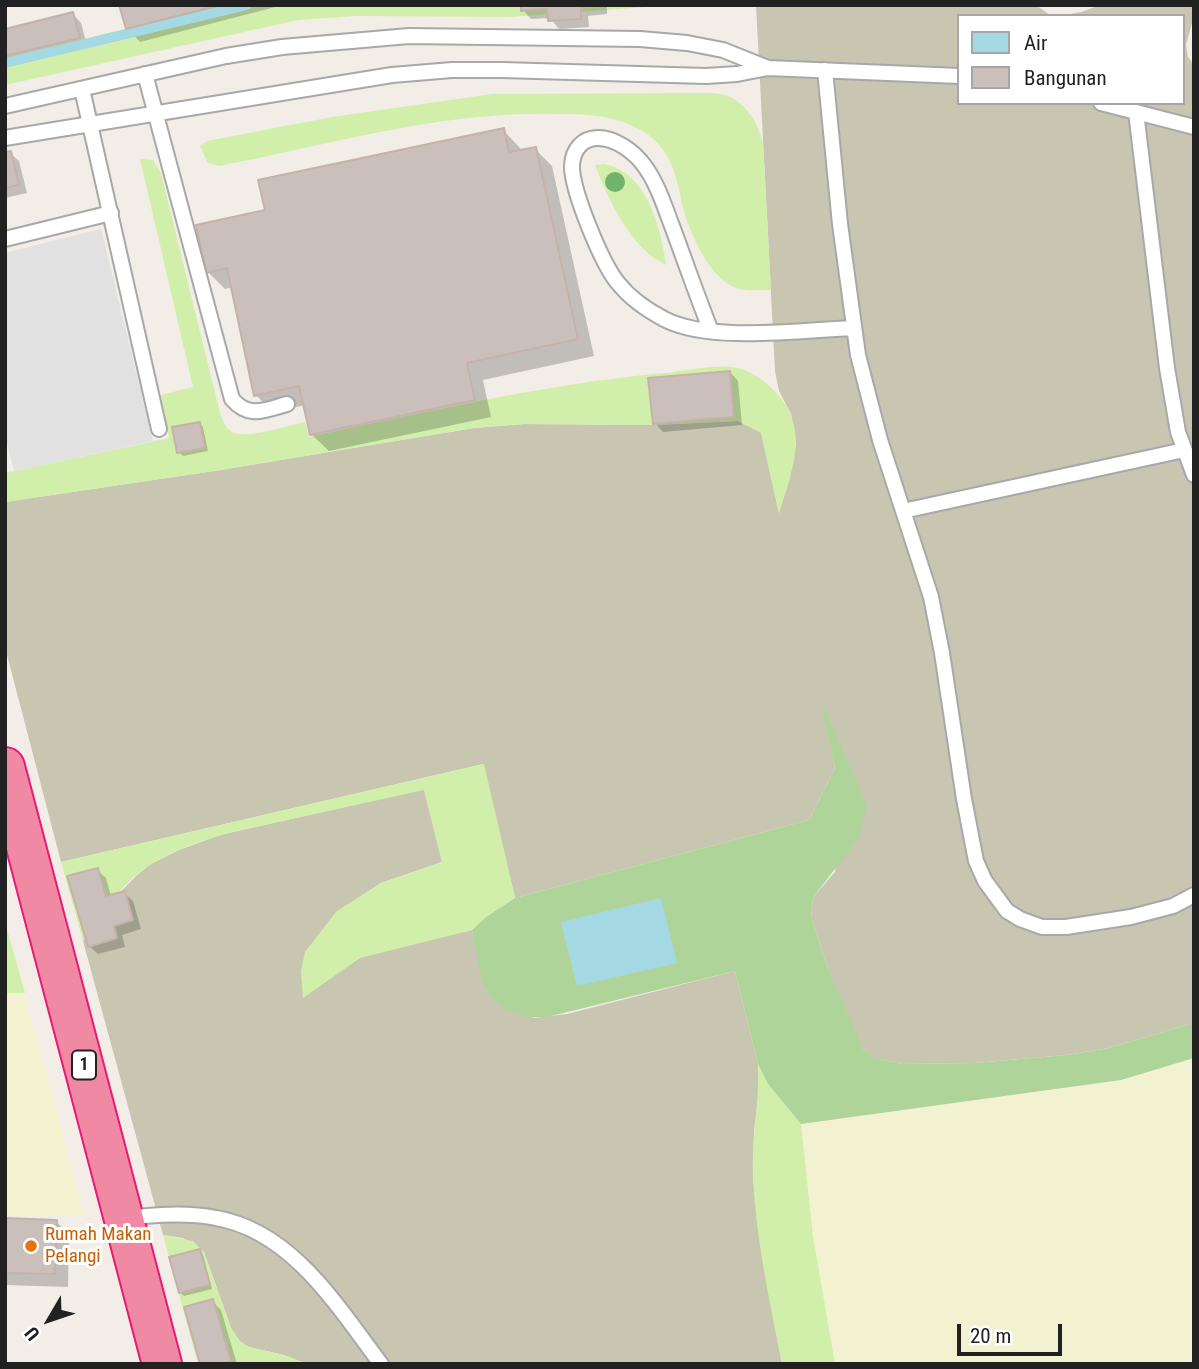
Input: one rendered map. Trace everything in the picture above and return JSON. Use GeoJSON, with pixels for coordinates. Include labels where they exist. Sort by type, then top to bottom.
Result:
{"type":"FeatureCollection","features":[{"type":"Feature","properties":{"kind":"highway","name":"1"},"geometry":{"type":"LineString","coordinates":[[5,767],[162,1364]]}},
{"type":"Feature","properties":{"kind":"lane"},"geometry":{"type":"LineString","coordinates":[[5,106],[145,74],[282,47],[409,36],[640,39],[687,43],[723,50],[768,68]]}},
{"type":"Feature","properties":{"kind":"lane"},"geometry":{"type":"LineString","coordinates":[[5,138],[379,76],[452,70],[706,76],[768,68],[958,76]]}},
{"type":"Feature","properties":{"kind":"lane"},"geometry":{"type":"LineString","coordinates":[[825,70],[840,224],[858,355],[880,440],[931,597],[964,799],[976,860],[985,881],[1007,911],[1042,927],[1066,927],[1131,917],[1173,906],[1194,895]]}},
{"type":"Feature","properties":{"kind":"lane"},"geometry":{"type":"LineString","coordinates":[[145,74],[232,399],[246,411],[256,412],[287,404]]}},
{"type":"Feature","properties":{"kind":"lane"},"geometry":{"type":"LineString","coordinates":[[82,89],[159,429]]}},
{"type":"Feature","properties":{"kind":"lane"},"geometry":{"type":"LineString","coordinates":[[1109,105],[1194,127]]}},
{"type":"Feature","properties":{"kind":"lane"},"geometry":{"type":"LineString","coordinates":[[1136,112],[1167,368],[1178,432],[1194,475]]}},
{"type":"Feature","properties":{"kind":"lane"},"geometry":{"type":"LineString","coordinates":[[711,331],[657,186],[643,163],[616,142],[592,138],[583,142],[572,162],[572,174],[591,231],[605,264],[618,284],[640,304],[666,320],[711,331],[854,328]]}},
{"type":"Feature","properties":{"kind":"lane"},"geometry":{"type":"LineString","coordinates":[[5,239],[111,213]]}},
{"type":"Feature","properties":{"kind":"lane"},"geometry":{"type":"LineString","coordinates":[[903,511],[1184,450]]}},
{"type":"Feature","properties":{"kind":"lane"},"geometry":{"type":"LineString","coordinates":[[124,1218],[158,1215],[218,1218],[258,1232],[277,1243],[321,1286],[381,1364]]}},
{"type":"Feature","properties":{"kind":"shaded area"},"geometry":{"type":"Polygon","coordinates":[[[756,5],[1036,5],[1049,14],[958,14],[958,105],[1185,105],[1185,14],[1070,14],[1101,5],[1194,5],[1194,16],[1186,45],[1188,57],[1194,65],[1194,1023],[1109,1048],[1067,1055],[974,1063],[902,1064],[871,1057],[863,1049],[852,1027],[826,964],[812,920],[814,896],[835,872],[849,767],[822,703],[835,768],[809,820],[515,898],[483,764],[61,862],[5,647],[5,502],[474,428],[524,424],[655,425],[738,421],[761,432],[779,512],[789,481],[796,444],[791,414],[779,391],[775,371],[756,5]]]}},
{"type":"Feature","properties":{"kind":"shaded area"},"geometry":{"type":"Polygon","coordinates":[[[101,229],[153,441],[14,471],[5,436],[5,253],[101,229]]]}},
{"type":"Feature","properties":{"kind":"shaded area"},"geometry":{"type":"Polygon","coordinates":[[[424,789],[442,862],[381,883],[336,912],[343,968],[378,952],[472,930],[487,992],[534,1018],[567,1014],[735,971],[758,1064],[759,1091],[754,1132],[753,1178],[766,1279],[782,1364],[307,1364],[240,1342],[231,1328],[204,1252],[183,1238],[163,1235],[83,941],[101,912],[135,877],[149,865],[179,850],[220,835],[424,789]]]}},
{"type":"Feature","properties":{"kind":"green space"},"geometry":{"type":"Polygon","coordinates":[[[224,5],[673,5],[511,17],[356,16],[298,20],[5,85],[5,58],[224,5]]]}},
{"type":"Feature","properties":{"kind":"green space"},"geometry":{"type":"Polygon","coordinates":[[[716,93],[732,98],[745,108],[761,135],[771,290],[739,289],[729,285],[713,270],[694,239],[673,168],[662,148],[639,129],[610,118],[564,114],[470,118],[386,131],[219,166],[208,163],[200,146],[207,141],[332,117],[492,94],[716,93]]]}},
{"type":"Feature","properties":{"kind":"green space"},"geometry":{"type":"Polygon","coordinates":[[[140,159],[153,160],[161,173],[220,413],[232,432],[257,433],[305,422],[309,437],[530,391],[711,367],[738,368],[762,380],[777,393],[788,408],[795,429],[795,454],[779,514],[761,433],[738,421],[655,425],[524,424],[474,428],[5,502],[5,473],[169,438],[161,395],[193,387],[140,159]]]}},
{"type":"Feature","properties":{"kind":"green space"},"geometry":{"type":"Polygon","coordinates":[[[604,164],[619,169],[641,189],[656,218],[666,265],[653,258],[622,222],[595,165],[604,164]]]}},
{"type":"Feature","properties":{"kind":"green space"},"geometry":{"type":"Polygon","coordinates":[[[820,698],[867,806],[859,838],[814,896],[812,920],[826,964],[863,1049],[872,1057],[902,1064],[974,1063],[1067,1055],[1109,1048],[1194,1023],[1194,1058],[1121,1080],[801,1124],[768,1084],[758,1064],[735,971],[547,1017],[515,1013],[494,1000],[483,981],[472,930],[515,898],[809,820],[835,768],[820,698]]]}},
{"type":"Feature","properties":{"kind":"green space"},"geometry":{"type":"Polygon","coordinates":[[[484,764],[515,898],[472,930],[360,958],[303,998],[301,971],[305,952],[336,912],[381,883],[442,862],[424,790],[234,832],[182,848],[150,865],[130,880],[83,941],[61,862],[484,764]]]}},
{"type":"Feature","properties":{"kind":"green space"},"geometry":{"type":"Polygon","coordinates":[[[5,922],[25,993],[5,993],[5,922]]]}},
{"type":"Feature","properties":{"kind":"green space"},"geometry":{"type":"Polygon","coordinates":[[[5,993],[25,993],[84,1216],[5,1215],[5,993]]]}},
{"type":"Feature","properties":{"kind":"green space"},"geometry":{"type":"Polygon","coordinates":[[[1194,1058],[1194,1364],[835,1364],[813,1236],[801,1124],[1121,1080],[1194,1058]]]}},
{"type":"Feature","properties":{"kind":"green space"},"geometry":{"type":"Polygon","coordinates":[[[758,1064],[768,1084],[801,1124],[813,1236],[835,1364],[782,1364],[764,1271],[755,1201],[753,1163],[758,1064]]]}},
{"type":"Feature","properties":{"kind":"green space"},"geometry":{"type":"Polygon","coordinates":[[[163,1235],[193,1241],[204,1252],[231,1328],[240,1341],[249,1347],[284,1355],[307,1364],[198,1364],[163,1235]]]}},
{"type":"Feature","properties":{"kind":"water"},"geometry":{"type":"Polygon","coordinates":[[[661,898],[677,963],[577,986],[561,922],[661,898]]]}},
{"type":"Feature","properties":{"kind":"building"},"geometry":{"type":"Polygon","coordinates":[[[119,5],[220,5],[126,29],[119,5]]]}},
{"type":"Feature","properties":{"kind":"building"},"geometry":{"type":"Polygon","coordinates":[[[521,5],[600,6],[581,8],[581,19],[548,21],[547,9],[521,11],[521,5]]]}},
{"type":"Feature","properties":{"kind":"building"},"geometry":{"type":"Polygon","coordinates":[[[73,12],[80,38],[5,56],[5,29],[73,12]]]}},
{"type":"Feature","properties":{"kind":"building"},"geometry":{"type":"Polygon","coordinates":[[[504,128],[509,152],[536,147],[578,339],[467,363],[475,400],[310,435],[299,386],[254,396],[227,268],[206,273],[196,225],[265,210],[258,180],[504,128]]]}},
{"type":"Feature","properties":{"kind":"building"},"geometry":{"type":"Polygon","coordinates":[[[11,151],[19,185],[5,188],[5,152],[11,151]]]}},
{"type":"Feature","properties":{"kind":"building"},"geometry":{"type":"Polygon","coordinates":[[[730,371],[734,417],[653,424],[648,378],[730,371]]]}},
{"type":"Feature","properties":{"kind":"building"},"geometry":{"type":"Polygon","coordinates":[[[200,422],[205,448],[177,453],[172,427],[200,422]]]}},
{"type":"Feature","properties":{"kind":"building"},"geometry":{"type":"Polygon","coordinates":[[[98,868],[106,896],[125,891],[133,920],[114,926],[117,938],[88,947],[67,876],[98,868]]]}},
{"type":"Feature","properties":{"kind":"building","name":"Rumah Makan Pelangi"},"geometry":{"type":"Polygon","coordinates":[[[5,1218],[57,1220],[55,1274],[5,1273],[5,1218]]]}},
{"type":"Feature","properties":{"kind":"building"},"geometry":{"type":"Polygon","coordinates":[[[200,1249],[210,1285],[179,1293],[169,1257],[200,1249]]]}},
{"type":"Feature","properties":{"kind":"building"},"geometry":{"type":"Polygon","coordinates":[[[213,1299],[231,1361],[200,1364],[184,1307],[213,1299]]]}},
{"type":"Feature","properties":{"kind":"waterway"},"geometry":{"type":"LineString","coordinates":[[5,63],[247,5]]}},
{"type":"Feature","properties":{"kind":"place","name":"Rumah Makan Pelangi"},"geometry":{"type":"Point","coordinates":[31,1246]}}]}
